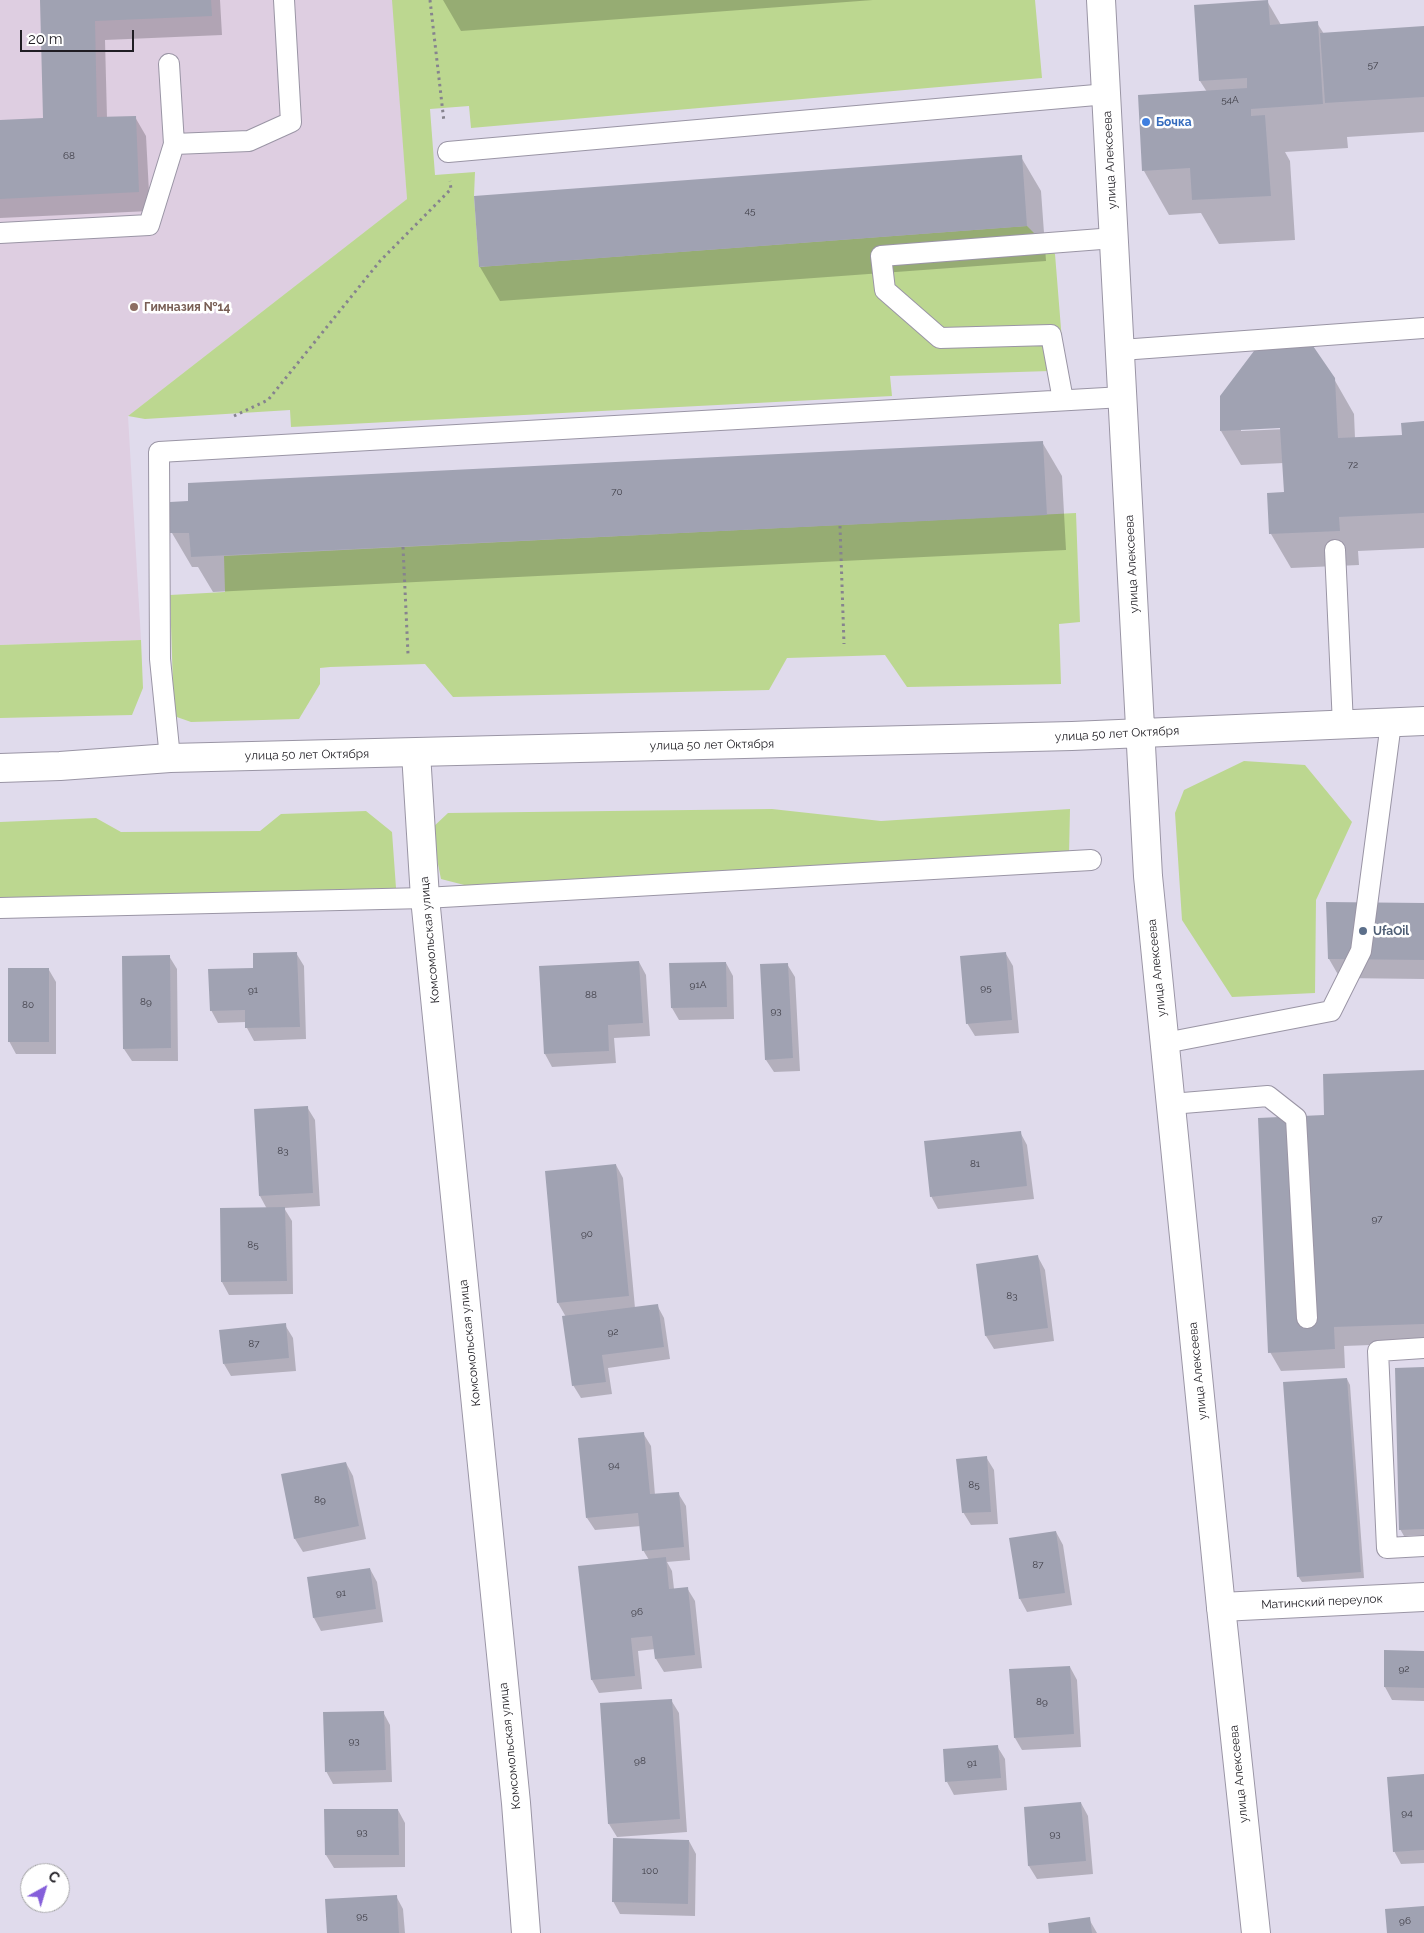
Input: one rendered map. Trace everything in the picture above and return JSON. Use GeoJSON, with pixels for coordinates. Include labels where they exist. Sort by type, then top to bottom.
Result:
{"type":"FeatureCollection","features":[{"type":"Feature","properties":{"kind":"main road","name":"улица Алексеева"},"geometry":{"type":"LineString","coordinates":[[1101,0],[1142,733],[1147,863],[1221,1607],[1256,1933]]}},
{"type":"Feature","properties":{"kind":"main road","name":"улица 50 лет Октября"},"geometry":{"type":"LineString","coordinates":[[0,768],[60,766],[170,758],[1142,733],[1424,721]]}},
{"type":"Feature","properties":{"kind":"main road","name":"Комсомольская улица"},"geometry":{"type":"LineString","coordinates":[[416,753],[425,898],[516,1803],[526,1933]]}},
{"type":"Feature","properties":{"kind":"main road","name":"Матинский переулок"},"geometry":{"type":"LineString","coordinates":[[1221,1607],[1424,1598]]}},
{"type":"Feature","properties":{"kind":"lane"},"geometry":{"type":"LineString","coordinates":[[174,144],[249,140],[292,122],[284,0]]}},
{"type":"Feature","properties":{"kind":"lane"},"geometry":{"type":"LineString","coordinates":[[0,233],[149,225],[174,144],[169,64]]}},
{"type":"Feature","properties":{"kind":"lane"},"geometry":{"type":"LineString","coordinates":[[448,152],[1107,94]]}},
{"type":"Feature","properties":{"kind":"lane"},"geometry":{"type":"LineString","coordinates":[[1063,400],[1051,335],[940,338],[885,290],[881,256],[1114,238]]}},
{"type":"Feature","properties":{"kind":"lane"},"geometry":{"type":"LineString","coordinates":[[1120,350],[1424,328]]}},
{"type":"Feature","properties":{"kind":"lane"},"geometry":{"type":"LineString","coordinates":[[170,758],[160,660],[158,452],[1123,397]]}},
{"type":"Feature","properties":{"kind":"lane"},"geometry":{"type":"LineString","coordinates":[[1335,550],[1343,725]]}},
{"type":"Feature","properties":{"kind":"lane"},"geometry":{"type":"LineString","coordinates":[[1165,1043],[1331,1011],[1362,952],[1391,723]]}},
{"type":"Feature","properties":{"kind":"lane"},"geometry":{"type":"LineString","coordinates":[[0,908],[425,898],[1090,860]]}},
{"type":"Feature","properties":{"kind":"lane"},"geometry":{"type":"LineString","coordinates":[[1171,1104],[1268,1096],[1296,1118],[1307,1318]]}},
{"type":"Feature","properties":{"kind":"lane"},"geometry":{"type":"LineString","coordinates":[[1424,1348],[1378,1351],[1387,1548],[1424,1546]]}},
{"type":"Feature","properties":{"kind":"path"},"geometry":{"type":"LineString","coordinates":[[226,420],[268,400],[380,260],[451,189],[430,0]]}},
{"type":"Feature","properties":{"kind":"path"},"geometry":{"type":"LineString","coordinates":[[840,526],[844,644]]}},
{"type":"Feature","properties":{"kind":"path"},"geometry":{"type":"LineString","coordinates":[[403,547],[408,654]]}},
{"type":"Feature","properties":{"kind":"shaded area","name":"Гимназия №14"},"geometry":{"type":"Polygon","coordinates":[[[0,0],[393,0],[407,199],[128,416],[141,640],[0,645],[0,0]]]}},
{"type":"Feature","properties":{"kind":"green space"},"geometry":{"type":"Polygon","coordinates":[[[392,0],[1035,0],[1042,78],[471,128],[469,106],[430,109],[435,175],[475,172],[474,196],[479,267],[1027,226],[1055,254],[1064,366],[1050,371],[890,376],[892,396],[291,427],[290,410],[145,419],[128,416],[407,199],[392,0]]]}},
{"type":"Feature","properties":{"kind":"green space"},"geometry":{"type":"Polygon","coordinates":[[[1076,513],[1080,622],[1059,624],[1061,684],[907,687],[885,655],[787,658],[769,690],[453,697],[425,664],[330,667],[320,668],[320,684],[299,719],[191,722],[174,716],[170,595],[225,592],[224,556],[1076,513]]]}},
{"type":"Feature","properties":{"kind":"green space"},"geometry":{"type":"Polygon","coordinates":[[[141,640],[143,688],[132,715],[0,718],[0,645],[141,640]]]}},
{"type":"Feature","properties":{"kind":"green space"},"geometry":{"type":"Polygon","coordinates":[[[1244,761],[1305,765],[1352,822],[1316,900],[1315,993],[1232,997],[1182,920],[1175,813],[1184,790],[1244,761]]]}},
{"type":"Feature","properties":{"kind":"green space"},"geometry":{"type":"Polygon","coordinates":[[[772,809],[881,821],[1070,809],[1069,855],[476,888],[441,879],[431,829],[448,813],[772,809]]]}},
{"type":"Feature","properties":{"kind":"green space"},"geometry":{"type":"Polygon","coordinates":[[[366,811],[392,832],[396,888],[0,900],[0,822],[96,818],[121,832],[260,831],[281,814],[366,811]]]}},
{"type":"Feature","properties":{"kind":"building"},"geometry":{"type":"Polygon","coordinates":[[[40,0],[211,0],[212,16],[95,21],[97,117],[136,116],[139,192],[0,199],[0,120],[43,118],[40,0]]]}},
{"type":"Feature","properties":{"kind":"building"},"geometry":{"type":"Polygon","coordinates":[[[1268,0],[1270,25],[1318,21],[1323,104],[1251,109],[1251,116],[1265,115],[1271,196],[1192,200],[1190,168],[1142,171],[1138,95],[1247,88],[1247,78],[1199,81],[1194,5],[1268,0]]]}},
{"type":"Feature","properties":{"kind":"building"},"geometry":{"type":"Polygon","coordinates":[[[1424,26],[1424,97],[1325,103],[1320,33],[1424,26]]]}},
{"type":"Feature","properties":{"kind":"building"},"geometry":{"type":"Polygon","coordinates":[[[1022,155],[1027,226],[479,267],[474,196],[1022,155]]]}},
{"type":"Feature","properties":{"kind":"building"},"geometry":{"type":"Polygon","coordinates":[[[1311,343],[1335,378],[1338,438],[1402,435],[1401,423],[1424,421],[1424,513],[1339,517],[1340,531],[1269,534],[1267,493],[1284,492],[1280,428],[1220,431],[1220,396],[1257,347],[1311,343]]]}},
{"type":"Feature","properties":{"kind":"building"},"geometry":{"type":"Polygon","coordinates":[[[1043,441],[1047,515],[191,557],[189,533],[170,533],[170,502],[188,501],[188,483],[1043,441]]]}},
{"type":"Feature","properties":{"kind":"building"},"geometry":{"type":"Polygon","coordinates":[[[1326,902],[1424,903],[1424,960],[1328,959],[1326,902]]]}},
{"type":"Feature","properties":{"kind":"building"},"geometry":{"type":"Polygon","coordinates":[[[297,952],[300,1027],[245,1028],[245,1010],[210,1011],[208,969],[253,968],[253,953],[297,952]]]}},
{"type":"Feature","properties":{"kind":"building"},"geometry":{"type":"Polygon","coordinates":[[[1006,952],[1012,1020],[966,1024],[960,956],[1006,952]]]}},
{"type":"Feature","properties":{"kind":"building"},"geometry":{"type":"Polygon","coordinates":[[[170,955],[171,1048],[123,1049],[122,956],[170,955]]]}},
{"type":"Feature","properties":{"kind":"building"},"geometry":{"type":"Polygon","coordinates":[[[639,961],[643,1023],[608,1025],[609,1051],[544,1054],[539,966],[639,961]]]}},
{"type":"Feature","properties":{"kind":"building"},"geometry":{"type":"Polygon","coordinates":[[[726,962],[727,1007],[671,1008],[669,963],[726,962]]]}},
{"type":"Feature","properties":{"kind":"building"},"geometry":{"type":"Polygon","coordinates":[[[788,963],[793,1058],[765,1060],[760,964],[788,963]]]}},
{"type":"Feature","properties":{"kind":"building"},"geometry":{"type":"Polygon","coordinates":[[[8,968],[49,968],[49,1042],[8,1042],[8,968]]]}},
{"type":"Feature","properties":{"kind":"building"},"geometry":{"type":"Polygon","coordinates":[[[1424,1070],[1424,1324],[1334,1327],[1335,1349],[1268,1353],[1258,1118],[1324,1115],[1323,1074],[1424,1070]]]}},
{"type":"Feature","properties":{"kind":"building"},"geometry":{"type":"Polygon","coordinates":[[[308,1106],[313,1193],[259,1196],[254,1109],[308,1106]]]}},
{"type":"Feature","properties":{"kind":"building"},"geometry":{"type":"Polygon","coordinates":[[[1021,1131],[1027,1186],[930,1197],[924,1141],[1021,1131]]]}},
{"type":"Feature","properties":{"kind":"building"},"geometry":{"type":"Polygon","coordinates":[[[616,1164],[629,1296],[557,1303],[545,1171],[616,1164]]]}},
{"type":"Feature","properties":{"kind":"building"},"geometry":{"type":"Polygon","coordinates":[[[285,1207],[287,1281],[221,1282],[220,1208],[285,1207]]]}},
{"type":"Feature","properties":{"kind":"building"},"geometry":{"type":"Polygon","coordinates":[[[1038,1255],[1048,1328],[985,1336],[976,1264],[1038,1255]]]}},
{"type":"Feature","properties":{"kind":"building"},"geometry":{"type":"Polygon","coordinates":[[[658,1304],[664,1347],[602,1355],[606,1382],[572,1386],[562,1316],[658,1304]]]}},
{"type":"Feature","properties":{"kind":"building"},"geometry":{"type":"Polygon","coordinates":[[[286,1323],[289,1358],[223,1364],[219,1330],[286,1323]]]}},
{"type":"Feature","properties":{"kind":"building"},"geometry":{"type":"Polygon","coordinates":[[[1424,1367],[1424,1529],[1399,1530],[1395,1368],[1424,1367]]]}},
{"type":"Feature","properties":{"kind":"building"},"geometry":{"type":"Polygon","coordinates":[[[1347,1378],[1361,1572],[1297,1577],[1283,1382],[1347,1378]]]}},
{"type":"Feature","properties":{"kind":"building"},"geometry":{"type":"Polygon","coordinates":[[[644,1432],[650,1494],[679,1492],[684,1547],[642,1551],[638,1513],[586,1518],[578,1438],[644,1432]]]}},
{"type":"Feature","properties":{"kind":"building"},"geometry":{"type":"Polygon","coordinates":[[[987,1456],[991,1512],[962,1513],[956,1459],[987,1456]]]}},
{"type":"Feature","properties":{"kind":"building"},"geometry":{"type":"Polygon","coordinates":[[[346,1462],[359,1526],[294,1539],[281,1474],[346,1462]]]}},
{"type":"Feature","properties":{"kind":"building"},"geometry":{"type":"Polygon","coordinates":[[[1056,1531],[1065,1593],[1019,1599],[1009,1538],[1056,1531]]]}},
{"type":"Feature","properties":{"kind":"building"},"geometry":{"type":"Polygon","coordinates":[[[666,1557],[669,1589],[688,1587],[695,1655],[655,1659],[652,1636],[631,1638],[635,1676],[591,1680],[578,1566],[666,1557]]]}},
{"type":"Feature","properties":{"kind":"building"},"geometry":{"type":"Polygon","coordinates":[[[370,1568],[376,1609],[313,1618],[307,1577],[370,1568]]]}},
{"type":"Feature","properties":{"kind":"building"},"geometry":{"type":"Polygon","coordinates":[[[1384,1650],[1424,1651],[1424,1688],[1384,1687],[1384,1650]]]}},
{"type":"Feature","properties":{"kind":"building"},"geometry":{"type":"Polygon","coordinates":[[[1070,1666],[1074,1734],[1014,1738],[1009,1669],[1070,1666]]]}},
{"type":"Feature","properties":{"kind":"building"},"geometry":{"type":"Polygon","coordinates":[[[672,1699],[680,1819],[608,1824],[600,1703],[672,1699]]]}},
{"type":"Feature","properties":{"kind":"building"},"geometry":{"type":"Polygon","coordinates":[[[384,1711],[386,1770],[325,1772],[323,1712],[384,1711]]]}},
{"type":"Feature","properties":{"kind":"building"},"geometry":{"type":"Polygon","coordinates":[[[998,1745],[1001,1778],[945,1782],[943,1749],[998,1745]]]}},
{"type":"Feature","properties":{"kind":"building"},"geometry":{"type":"Polygon","coordinates":[[[1424,1774],[1424,1850],[1393,1852],[1387,1777],[1424,1774]]]}},
{"type":"Feature","properties":{"kind":"building"},"geometry":{"type":"Polygon","coordinates":[[[1081,1802],[1086,1861],[1028,1866],[1024,1807],[1081,1802]]]}},
{"type":"Feature","properties":{"kind":"building"},"geometry":{"type":"Polygon","coordinates":[[[324,1809],[398,1809],[399,1855],[325,1855],[324,1809]]]}},
{"type":"Feature","properties":{"kind":"building"},"geometry":{"type":"Polygon","coordinates":[[[613,1838],[689,1840],[688,1904],[612,1902],[613,1838]]]}},
{"type":"Feature","properties":{"kind":"building"},"geometry":{"type":"Polygon","coordinates":[[[397,1895],[399,1933],[327,1933],[325,1899],[397,1895]]]}},
{"type":"Feature","properties":{"kind":"building"},"geometry":{"type":"Polygon","coordinates":[[[1424,1906],[1424,1933],[1387,1933],[1385,1909],[1424,1906]]]}},
{"type":"Feature","properties":{"kind":"building"},"geometry":{"type":"Polygon","coordinates":[[[1090,1917],[1092,1933],[1049,1933],[1048,1923],[1090,1917]]]}},
{"type":"Feature","properties":{"kind":"place","name":"Бочка"},"geometry":{"type":"Point","coordinates":[1146,122]}},
{"type":"Feature","properties":{"kind":"place","name":"Гимназия №14"},"geometry":{"type":"Point","coordinates":[134,307]}},
{"type":"Feature","properties":{"kind":"place","name":"UfaOil"},"geometry":{"type":"Point","coordinates":[1363,931]}}]}
